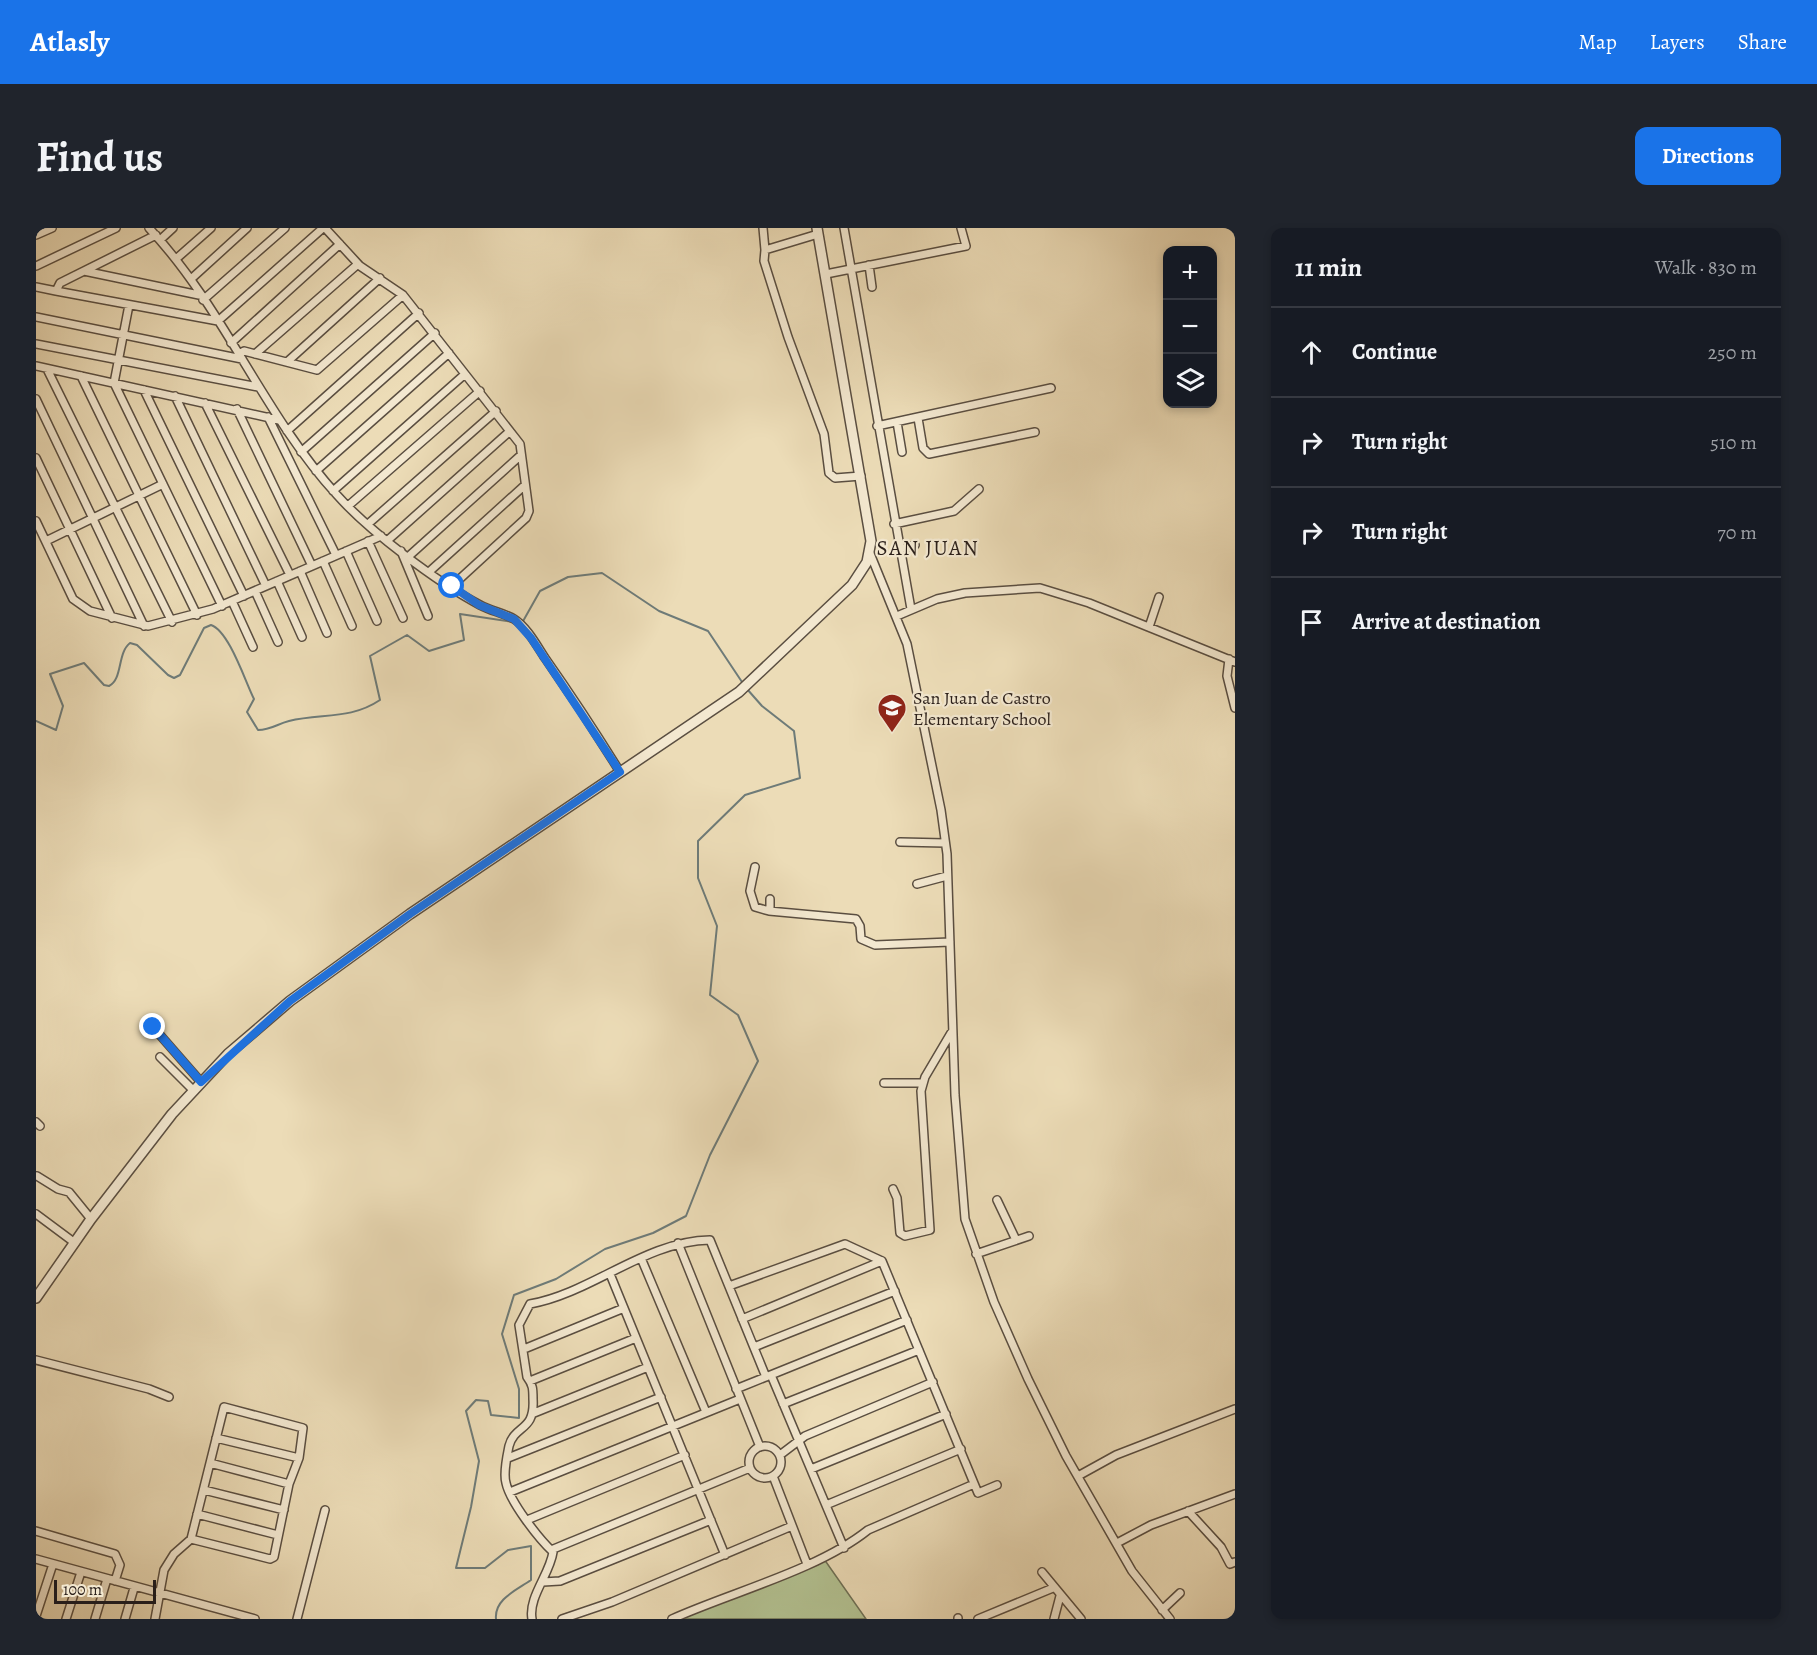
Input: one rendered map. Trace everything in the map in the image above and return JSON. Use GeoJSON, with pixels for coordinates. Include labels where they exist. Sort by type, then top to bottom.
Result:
{"type":"FeatureCollection","features":[{"type":"Feature","properties":{"kind":"street"},"geometry":{"type":"LineString","coordinates":[[36,235],[52,228]]}},
{"type":"Feature","properties":{"kind":"street"},"geometry":{"type":"LineString","coordinates":[[36,266],[116,228]]}},
{"type":"Feature","properties":{"kind":"street"},"geometry":{"type":"LineString","coordinates":[[149,228],[177,259],[191,279],[279,420],[301,452],[333,491],[384,538],[430,571],[479,605],[514,619],[531,638],[620,772]]}},
{"type":"Feature","properties":{"kind":"street"},"geometry":{"type":"LineString","coordinates":[[56,291],[60,283],[158,238],[174,228]]}},
{"type":"Feature","properties":{"kind":"street"},"geometry":{"type":"LineString","coordinates":[[177,259],[211,228]]}},
{"type":"Feature","properties":{"kind":"street"},"geometry":{"type":"LineString","coordinates":[[191,279],[247,228]]}},
{"type":"Feature","properties":{"kind":"street"},"geometry":{"type":"LineString","coordinates":[[202,298],[285,228]]}},
{"type":"Feature","properties":{"kind":"street"},"geometry":{"type":"LineString","coordinates":[[218,321],[324,228],[358,264],[403,295],[419,313],[520,444],[529,512],[523,522],[452,586]]}},
{"type":"Feature","properties":{"kind":"street"},"geometry":{"type":"LineString","coordinates":[[763,228],[765,261],[788,337],[824,434],[829,473],[836,478],[861,476]]}},
{"type":"Feature","properties":{"kind":"street"},"geometry":{"type":"LineString","coordinates":[[844,228],[894,524],[911,609]]}},
{"type":"Feature","properties":{"kind":"street"},"geometry":{"type":"LineString","coordinates":[[826,273],[966,246],[962,228]]}},
{"type":"Feature","properties":{"kind":"street"},"geometry":{"type":"LineString","coordinates":[[36,1298],[91,1218],[193,1090],[290,1001],[410,914],[740,692],[852,585],[867,562],[871,541],[818,231],[765,250]]}},
{"type":"Feature","properties":{"kind":"street"},"geometry":{"type":"LineString","coordinates":[[231,343],[340,244]]}},
{"type":"Feature","properties":{"kind":"street"},"geometry":{"type":"LineString","coordinates":[[255,354],[358,264]]}},
{"type":"Feature","properties":{"kind":"street"},"geometry":{"type":"LineString","coordinates":[[869,264],[872,287]]}},
{"type":"Feature","properties":{"kind":"street"},"geometry":{"type":"LineString","coordinates":[[84,271],[202,298]]}},
{"type":"Feature","properties":{"kind":"street"},"geometry":{"type":"LineString","coordinates":[[287,362],[380,278]]}},
{"type":"Feature","properties":{"kind":"street"},"geometry":{"type":"LineString","coordinates":[[36,287],[218,321]]}},
{"type":"Feature","properties":{"kind":"street"},"geometry":{"type":"LineString","coordinates":[[240,356],[244,351],[317,370],[403,295]]}},
{"type":"Feature","properties":{"kind":"street"},"geometry":{"type":"LineString","coordinates":[[129,305],[114,383],[222,606]]}},
{"type":"Feature","properties":{"kind":"street"},"geometry":{"type":"LineString","coordinates":[[287,431],[419,313]]}},
{"type":"Feature","properties":{"kind":"street"},"geometry":{"type":"LineString","coordinates":[[36,318],[240,356]]}},
{"type":"Feature","properties":{"kind":"street"},"geometry":{"type":"LineString","coordinates":[[301,452],[435,333]]}},
{"type":"Feature","properties":{"kind":"street"},"geometry":{"type":"LineString","coordinates":[[36,344],[258,387]]}},
{"type":"Feature","properties":{"kind":"street"},"geometry":{"type":"LineString","coordinates":[[316,471],[449,353]]}},
{"type":"Feature","properties":{"kind":"street"},"geometry":{"type":"LineString","coordinates":[[36,366],[279,420]]}},
{"type":"Feature","properties":{"kind":"street"},"geometry":{"type":"LineString","coordinates":[[47,369],[172,622]]}},
{"type":"Feature","properties":{"kind":"street"},"geometry":{"type":"LineString","coordinates":[[333,491],[465,374]]}},
{"type":"Feature","properties":{"kind":"street"},"geometry":{"type":"LineString","coordinates":[[81,376],[197,615]]}},
{"type":"Feature","properties":{"kind":"street"},"geometry":{"type":"LineString","coordinates":[[877,426],[1051,388]]}},
{"type":"Feature","properties":{"kind":"street"},"geometry":{"type":"LineString","coordinates":[[144,390],[244,596]]}},
{"type":"Feature","properties":{"kind":"street"},"geometry":{"type":"LineString","coordinates":[[348,506],[480,391]]}},
{"type":"Feature","properties":{"kind":"street"},"geometry":{"type":"LineString","coordinates":[[175,396],[266,586]]}},
{"type":"Feature","properties":{"kind":"street"},"geometry":{"type":"LineString","coordinates":[[36,399],[144,626]]}},
{"type":"Feature","properties":{"kind":"street"},"geometry":{"type":"LineString","coordinates":[[205,403],[290,576]]}},
{"type":"Feature","properties":{"kind":"street"},"geometry":{"type":"LineString","coordinates":[[237,409],[312,566]]}},
{"type":"Feature","properties":{"kind":"street"},"geometry":{"type":"LineString","coordinates":[[368,524],[496,411]]}},
{"type":"Feature","properties":{"kind":"street"},"geometry":{"type":"LineString","coordinates":[[268,417],[336,555]]}},
{"type":"Feature","properties":{"kind":"street"},"geometry":{"type":"LineString","coordinates":[[918,417],[923,448],[929,454],[1035,432]]}},
{"type":"Feature","properties":{"kind":"street"},"geometry":{"type":"LineString","coordinates":[[897,422],[902,452]]}},
{"type":"Feature","properties":{"kind":"street"},"geometry":{"type":"LineString","coordinates":[[36,521],[73,599],[90,611],[144,626],[172,622],[222,606],[368,541],[384,538],[510,431]]}},
{"type":"Feature","properties":{"kind":"street"},"geometry":{"type":"LineString","coordinates":[[409,556],[521,455]]}},
{"type":"Feature","properties":{"kind":"street"},"geometry":{"type":"LineString","coordinates":[[36,458],[112,618]]}},
{"type":"Feature","properties":{"kind":"street"},"geometry":{"type":"LineString","coordinates":[[46,541],[163,484]]}},
{"type":"Feature","properties":{"kind":"street"},"geometry":{"type":"LineString","coordinates":[[430,571],[525,485]]}},
{"type":"Feature","properties":{"kind":"street"},"geometry":{"type":"LineString","coordinates":[[894,524],[954,512],[979,489]]}},
{"type":"Feature","properties":{"kind":"street"},"geometry":{"type":"LineString","coordinates":[[368,541],[403,618]]}},
{"type":"Feature","properties":{"kind":"street"},"geometry":{"type":"LineString","coordinates":[[900,549],[915,545]]}},
{"type":"Feature","properties":{"kind":"street"},"geometry":{"type":"LineString","coordinates":[[346,551],[377,621]]}},
{"type":"Feature","properties":{"kind":"street"},"geometry":{"type":"LineString","coordinates":[[402,551],[428,616]]}},
{"type":"Feature","properties":{"kind":"street"},"geometry":{"type":"LineString","coordinates":[[869,551],[897,616],[915,678],[945,843],[950,942],[951,1033],[963,1205],[976,1254],[1028,1379],[1078,1476],[1132,1571],[1170,1619]]}},
{"type":"Feature","properties":{"kind":"street"},"geometry":{"type":"LineString","coordinates":[[323,561],[352,626]]}},
{"type":"Feature","properties":{"kind":"street"},"geometry":{"type":"LineString","coordinates":[[300,571],[327,633]]}},
{"type":"Feature","properties":{"kind":"street"},"geometry":{"type":"LineString","coordinates":[[277,581],[302,637]]}},
{"type":"Feature","properties":{"kind":"street"},"geometry":{"type":"LineString","coordinates":[[897,616],[911,609],[965,593],[1040,588],[1089,603],[1232,660],[1227,676],[1235,708]]}},
{"type":"Feature","properties":{"kind":"street"},"geometry":{"type":"LineString","coordinates":[[255,591],[278,642]]}},
{"type":"Feature","properties":{"kind":"street"},"geometry":{"type":"LineString","coordinates":[[1149,627],[1159,597]]}},
{"type":"Feature","properties":{"kind":"street"},"geometry":{"type":"LineString","coordinates":[[232,601],[253,647]]}},
{"type":"Feature","properties":{"kind":"street"},"geometry":{"type":"LineString","coordinates":[[900,842],[945,843]]}},
{"type":"Feature","properties":{"kind":"street"},"geometry":{"type":"LineString","coordinates":[[755,867],[750,878],[752,902],[755,907],[770,911],[856,919],[860,926],[861,939],[875,945],[950,942]]}},
{"type":"Feature","properties":{"kind":"street"},"geometry":{"type":"LineString","coordinates":[[917,884],[947,876]]}},
{"type":"Feature","properties":{"kind":"street"},"geometry":{"type":"LineString","coordinates":[[770,898],[770,911]]}},
{"type":"Feature","properties":{"kind":"street"},"geometry":{"type":"LineString","coordinates":[[153,1027],[201,1082]]}},
{"type":"Feature","properties":{"kind":"street"},"geometry":{"type":"LineString","coordinates":[[893,1189],[897,1198],[900,1233],[905,1236],[930,1230],[922,1083],[951,1033]]}},
{"type":"Feature","properties":{"kind":"street"},"geometry":{"type":"LineString","coordinates":[[160,1057],[193,1090]]}},
{"type":"Feature","properties":{"kind":"street"},"geometry":{"type":"LineString","coordinates":[[884,1083],[922,1083]]}},
{"type":"Feature","properties":{"kind":"street"},"geometry":{"type":"LineString","coordinates":[[37,1176],[58,1189],[69,1192],[91,1218]]}},
{"type":"Feature","properties":{"kind":"street"},"geometry":{"type":"LineString","coordinates":[[997,1200],[1017,1240]]}},
{"type":"Feature","properties":{"kind":"street"},"geometry":{"type":"LineString","coordinates":[[36,1214],[75,1243]]}},
{"type":"Feature","properties":{"kind":"street"},"geometry":{"type":"LineString","coordinates":[[976,1254],[1029,1236]]}},
{"type":"Feature","properties":{"kind":"street"},"geometry":{"type":"LineString","coordinates":[[552,1550],[539,1539],[526,1520],[505,1479],[510,1444],[530,1422],[534,1413],[533,1384],[530,1381],[519,1325],[530,1304],[549,1300],[596,1277],[610,1274],[678,1243],[710,1240],[754,1347],[783,1404],[844,1548]]}},
{"type":"Feature","properties":{"kind":"street"},"geometry":{"type":"LineString","coordinates":[[678,1243],[760,1447]]}},
{"type":"Feature","properties":{"kind":"street"},"geometry":{"type":"LineString","coordinates":[[729,1286],[845,1244],[882,1261],[978,1493],[997,1485]]}},
{"type":"Feature","properties":{"kind":"street"},"geometry":{"type":"LineString","coordinates":[[641,1258],[706,1412]]}},
{"type":"Feature","properties":{"kind":"street"},"geometry":{"type":"LineString","coordinates":[[742,1318],[882,1261]]}},
{"type":"Feature","properties":{"kind":"street"},"geometry":{"type":"LineString","coordinates":[[610,1274],[725,1555]]}},
{"type":"Feature","properties":{"kind":"street"},"geometry":{"type":"LineString","coordinates":[[754,1347],[895,1290]]}},
{"type":"Feature","properties":{"kind":"street"},"geometry":{"type":"LineString","coordinates":[[524,1349],[624,1308]]}},
{"type":"Feature","properties":{"kind":"street"},"geometry":{"type":"LineString","coordinates":[[736,1389],[907,1320]]}},
{"type":"Feature","properties":{"kind":"street"},"geometry":{"type":"LineString","coordinates":[[530,1381],[636,1338]]}},
{"type":"Feature","properties":{"kind":"street"},"geometry":{"type":"LineString","coordinates":[[783,1404],[919,1350]]}},
{"type":"Feature","properties":{"kind":"street"},"geometry":{"type":"LineString","coordinates":[[36,1360],[149,1389],[168,1397]]}},
{"type":"Feature","properties":{"kind":"street"},"geometry":{"type":"LineString","coordinates":[[534,1413],[648,1367]]}},
{"type":"Feature","properties":{"kind":"street"},"geometry":{"type":"LineString","coordinates":[[780,1455],[805,1436],[933,1382]]}},
{"type":"Feature","properties":{"kind":"street"},"geometry":{"type":"LineString","coordinates":[[508,1458],[661,1397]]}},
{"type":"Feature","properties":{"kind":"street"},"geometry":{"type":"LineString","coordinates":[[510,1492],[740,1399]]}},
{"type":"Feature","properties":{"kind":"street"},"geometry":{"type":"LineString","coordinates":[[155,1619],[164,1570],[168,1562],[191,1539],[225,1407],[302,1427],[304,1432],[299,1458],[289,1484],[274,1556],[270,1559],[191,1539]]}},
{"type":"Feature","properties":{"kind":"street"},"geometry":{"type":"LineString","coordinates":[[1078,1476],[1116,1455],[1235,1409]]}},
{"type":"Feature","properties":{"kind":"street"},"geometry":{"type":"LineString","coordinates":[[811,1469],[946,1414]]}},
{"type":"Feature","properties":{"kind":"street"},"geometry":{"type":"LineString","coordinates":[[216,1438],[299,1458]]}},
{"type":"Feature","properties":{"kind":"street"},"geometry":{"type":"LineString","coordinates":[[760,1447],[773,1448],[780,1455],[781,1466],[772,1476],[760,1478],[750,1468],[750,1455],[760,1447]]}},
{"type":"Feature","properties":{"kind":"street"},"geometry":{"type":"LineString","coordinates":[[826,1505],[961,1449]]}},
{"type":"Feature","properties":{"kind":"street"},"geometry":{"type":"LineString","coordinates":[[526,1520],[685,1455]]}},
{"type":"Feature","properties":{"kind":"street"},"geometry":{"type":"LineString","coordinates":[[210,1463],[289,1484]]}},
{"type":"Feature","properties":{"kind":"street"},"geometry":{"type":"LineString","coordinates":[[552,1550],[750,1468]]}},
{"type":"Feature","properties":{"kind":"street"},"geometry":{"type":"LineString","coordinates":[[772,1476],[807,1564]]}},
{"type":"Feature","properties":{"kind":"street"},"geometry":{"type":"LineString","coordinates":[[672,1619],[844,1548],[868,1530],[974,1484]]}},
{"type":"Feature","properties":{"kind":"street"},"geometry":{"type":"LineString","coordinates":[[204,1490],[284,1510]]}},
{"type":"Feature","properties":{"kind":"street"},"geometry":{"type":"LineString","coordinates":[[1117,1543],[1151,1525],[1235,1494]]}},
{"type":"Feature","properties":{"kind":"street"},"geometry":{"type":"LineString","coordinates":[[297,1619],[325,1510]]}},
{"type":"Feature","properties":{"kind":"street"},"geometry":{"type":"LineString","coordinates":[[1188,1510],[1221,1547],[1230,1564],[1235,1562]]}},
{"type":"Feature","properties":{"kind":"street"},"geometry":{"type":"LineString","coordinates":[[197,1514],[279,1535]]}},
{"type":"Feature","properties":{"kind":"street"},"geometry":{"type":"LineString","coordinates":[[543,1582],[560,1581],[711,1520]]}},
{"type":"Feature","properties":{"kind":"street"},"geometry":{"type":"LineString","coordinates":[[562,1619],[584,1613],[792,1526]]}},
{"type":"Feature","properties":{"kind":"street"},"geometry":{"type":"LineString","coordinates":[[36,1531],[115,1554],[120,1564],[95,1619]]}},
{"type":"Feature","properties":{"kind":"street"},"geometry":{"type":"LineString","coordinates":[[532,1619],[532,1607],[551,1564],[552,1550]]}},
{"type":"Feature","properties":{"kind":"street"},"geometry":{"type":"LineString","coordinates":[[36,1559],[134,1588],[255,1619]]}},
{"type":"Feature","properties":{"kind":"street"},"geometry":{"type":"LineString","coordinates":[[36,1616],[53,1564]]}},
{"type":"Feature","properties":{"kind":"street"},"geometry":{"type":"LineString","coordinates":[[66,1619],[81,1572]]}},
{"type":"Feature","properties":{"kind":"street"},"geometry":{"type":"LineString","coordinates":[[1042,1572],[1081,1619]]}},
{"type":"Feature","properties":{"kind":"street"},"geometry":{"type":"LineString","coordinates":[[124,1619],[134,1588]]}},
{"type":"Feature","properties":{"kind":"street"},"geometry":{"type":"LineString","coordinates":[[978,1619],[994,1615],[1053,1588]]}},
{"type":"Feature","properties":{"kind":"street"},"geometry":{"type":"LineString","coordinates":[[1162,1610],[1180,1593]]}},
{"type":"Feature","properties":{"kind":"street"},"geometry":{"type":"LineString","coordinates":[[1054,1619],[1060,1596]]}},
{"type":"Feature","properties":{"kind":"green space"},"geometry":{"type":"Polygon","coordinates":[[[824,1559],[866,1619],[671,1619],[824,1559]]]}},
{"type":"Feature","properties":{"kind":"waterway"},"geometry":{"type":"LineString","coordinates":[[522,623],[540,591],[568,577],[602,573],[659,611],[708,631],[744,685]]}},
{"type":"Feature","properties":{"kind":"waterway"},"geometry":{"type":"LineString","coordinates":[[36,721],[56,730],[63,706],[50,674],[84,663],[104,685],[109,686],[116,678],[123,653],[130,643],[137,645],[174,678],[180,675],[204,628],[211,625],[218,629],[224,637],[241,669],[254,699],[247,712],[258,730],[285,722],[358,711],[380,700],[370,656],[407,635],[429,651],[464,640],[460,614],[513,622]]}},
{"type":"Feature","properties":{"kind":"waterway"},"geometry":{"type":"LineString","coordinates":[[496,1619],[496,1612],[503,1601],[513,1591],[531,1580],[531,1546],[508,1550],[485,1568],[456,1568],[471,1507],[479,1461],[466,1411],[476,1400],[488,1401],[491,1415],[519,1418],[519,1389],[502,1334],[514,1295],[556,1279],[605,1249],[653,1233],[686,1216],[710,1155],[758,1061],[738,1015],[710,995],[717,926],[698,878],[698,841],[745,795],[800,778],[794,731],[762,706],[747,689]]}},
{"type":"Feature","properties":{"kind":"place","name":"San Juan de Castro Elementary School"},"geometry":{"type":"Point","coordinates":[892,734]}},
{"type":"Feature","properties":{"kind":"district","name":"SAN JUAN"},"geometry":{"type":"Point","coordinates":[928,548]}},
{"type":"Feature","properties":{"kind":"route"},"geometry":{"type":"LineString","coordinates":[[153,1027],[201,1082],[228,1054],[290,1001],[410,914],[620,772],[557,675],[531,638],[514,619],[479,605],[452,586]]}}]}
